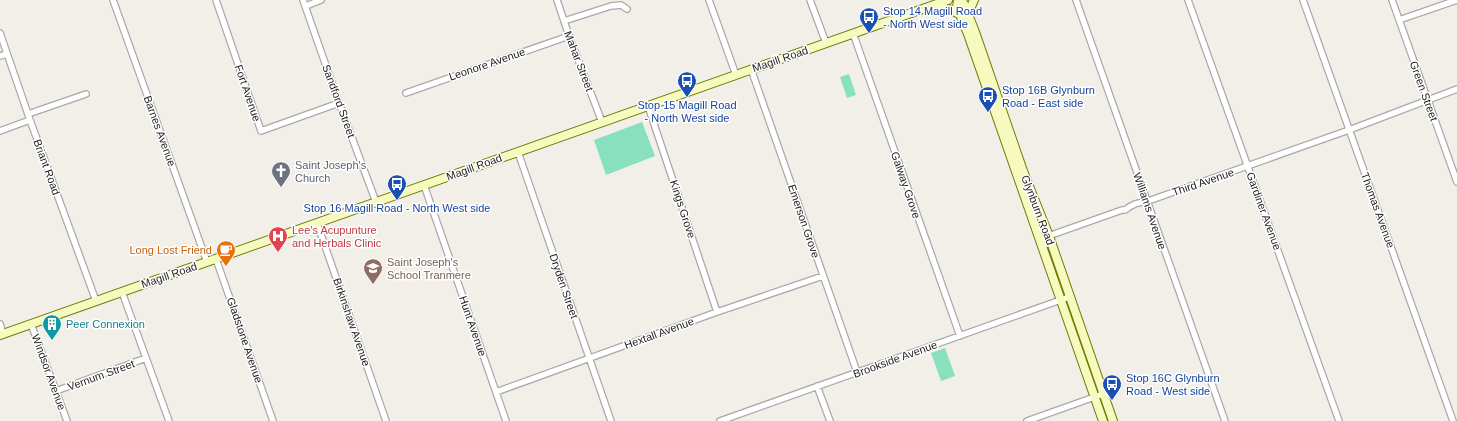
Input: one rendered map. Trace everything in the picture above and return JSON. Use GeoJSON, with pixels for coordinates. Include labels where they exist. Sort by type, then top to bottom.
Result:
{"type":"FeatureCollection","features":[{"type":"Feature","properties":{"kind":"main road","name":"Magill Road"},"geometry":{"type":"LineString","coordinates":[[2,334],[948,0]]}},
{"type":"Feature","properties":{"kind":"main road","name":"Glynburn Road"},"geometry":{"type":"LineString","coordinates":[[958,0],[957,6],[1007,135],[1049,236],[1112,421]]}},
{"type":"Feature","properties":{"kind":"main road","name":"Glynburn Road"},"geometry":{"type":"LineString","coordinates":[[961,0],[969,17],[1060,300],[1103,421]]}},
{"type":"Feature","properties":{"kind":"main road"},"geometry":{"type":"LineString","coordinates":[[969,17],[970,9],[974,0]]}},
{"type":"Feature","properties":{"kind":"main road"},"geometry":{"type":"LineString","coordinates":[[931,6],[951,10],[961,15]]}},
{"type":"Feature","properties":{"kind":"street","name":"Barnes Avenue"},"geometry":{"type":"LineString","coordinates":[[113,0],[207,262]]}},
{"type":"Feature","properties":{"kind":"street","name":"Fort Avenue"},"geometry":{"type":"LineString","coordinates":[[216,0],[261,131],[339,103]]}},
{"type":"Feature","properties":{"kind":"street","name":"Sandford Street"},"geometry":{"type":"LineString","coordinates":[[303,0],[376,202]]}},
{"type":"Feature","properties":{"kind":"street"},"geometry":{"type":"LineString","coordinates":[[306,6],[321,0]]}},
{"type":"Feature","properties":{"kind":"street","name":"Mahar Street"},"geometry":{"type":"LineString","coordinates":[[557,0],[602,122]]}},
{"type":"Feature","properties":{"kind":"street"},"geometry":{"type":"LineString","coordinates":[[709,0],[736,75]]}},
{"type":"Feature","properties":{"kind":"street"},"geometry":{"type":"LineString","coordinates":[[810,0],[826,43]]}},
{"type":"Feature","properties":{"kind":"street","name":"Williams Avenue"},"geometry":{"type":"LineString","coordinates":[[1076,0],[1225,421]]}},
{"type":"Feature","properties":{"kind":"street","name":"Gardiner Avenue"},"geometry":{"type":"LineString","coordinates":[[1188,0],[1339,421]]}},
{"type":"Feature","properties":{"kind":"street","name":"Thomas Avenue"},"geometry":{"type":"LineString","coordinates":[[1303,0],[1453,421]]}},
{"type":"Feature","properties":{"kind":"street","name":"Green Street"},"geometry":{"type":"LineString","coordinates":[[1392,0],[1456,174],[1457,182]]}},
{"type":"Feature","properties":{"kind":"street"},"geometry":{"type":"LineString","coordinates":[[1399,20],[1457,0]]}},
{"type":"Feature","properties":{"kind":"street"},"geometry":{"type":"LineString","coordinates":[[564,21],[611,6],[621,5],[627,9]]}},
{"type":"Feature","properties":{"kind":"street","name":"Briant Road"},"geometry":{"type":"LineString","coordinates":[[0,33],[96,301]]}},
{"type":"Feature","properties":{"kind":"street","name":"Galway Grove"},"geometry":{"type":"LineString","coordinates":[[853,33],[960,336]]}},
{"type":"Feature","properties":{"kind":"street","name":"Leonore Avenue"},"geometry":{"type":"LineString","coordinates":[[406,93],[569,36]]}},
{"type":"Feature","properties":{"kind":"street"},"geometry":{"type":"LineString","coordinates":[[0,56],[7,54]]}},
{"type":"Feature","properties":{"kind":"street","name":"Emerson Grove"},"geometry":{"type":"LineString","coordinates":[[751,69],[857,372]]}},
{"type":"Feature","properties":{"kind":"street","name":"Third Avenue"},"geometry":{"type":"LineString","coordinates":[[1040,239],[1125,210],[1133,204],[1141,201],[1147,201],[1349,130],[1457,89]]}},
{"type":"Feature","properties":{"kind":"street"},"geometry":{"type":"LineString","coordinates":[[0,131],[29,117],[86,94]]}},
{"type":"Feature","properties":{"kind":"street","name":"Kings Grove"},"geometry":{"type":"LineString","coordinates":[[648,106],[717,312]]}},
{"type":"Feature","properties":{"kind":"street","name":"Dryden Street"},"geometry":{"type":"LineString","coordinates":[[518,152],[611,421]]}},
{"type":"Feature","properties":{"kind":"street","name":"Hunt Avenue"},"geometry":{"type":"LineString","coordinates":[[424,185],[506,421]]}},
{"type":"Feature","properties":{"kind":"street","name":"Birkinshaw Avenue"},"geometry":{"type":"LineString","coordinates":[[317,223],[386,421]]}},
{"type":"Feature","properties":{"kind":"street","name":"Gladstone Avenue"},"geometry":{"type":"LineString","coordinates":[[216,258],[273,421]]}},
{"type":"Feature","properties":{"kind":"street","name":"Hextall Avenue"},"geometry":{"type":"LineString","coordinates":[[496,392],[717,312],[823,276]]}},
{"type":"Feature","properties":{"kind":"street"},"geometry":{"type":"LineString","coordinates":[[122,292],[169,421]]}},
{"type":"Feature","properties":{"kind":"street","name":"Brookside Avenue"},"geometry":{"type":"LineString","coordinates":[[720,421],[1069,297]]}},
{"type":"Feature","properties":{"kind":"street"},"geometry":{"type":"LineString","coordinates":[[0,324],[2,334]]}},
{"type":"Feature","properties":{"kind":"street","name":"Windsor Avenue"},"geometry":{"type":"LineString","coordinates":[[31,324],[67,421]]}},
{"type":"Feature","properties":{"kind":"street","name":"Vernum Street"},"geometry":{"type":"LineString","coordinates":[[56,391],[146,358]]}},
{"type":"Feature","properties":{"kind":"street"},"geometry":{"type":"LineString","coordinates":[[817,386],[830,421]]}},
{"type":"Feature","properties":{"kind":"street"},"geometry":{"type":"LineString","coordinates":[[1027,421],[1103,394]]}},
{"type":"Feature","properties":{"kind":"green space"},"geometry":{"type":"Polygon","coordinates":[[[849,74],[856,95],[847,98],[840,77],[849,74]]]}},
{"type":"Feature","properties":{"kind":"green space"},"geometry":{"type":"Polygon","coordinates":[[[642,122],[655,156],[606,175],[594,140],[642,122]]]}},
{"type":"Feature","properties":{"kind":"green space"},"geometry":{"type":"Polygon","coordinates":[[[945,348],[955,376],[941,381],[931,353],[945,348]]]}},
{"type":"Feature","properties":{"kind":"place","name":"Stop 14 Magill Road - North West side"},"geometry":{"type":"Point","coordinates":[869,34]}},
{"type":"Feature","properties":{"kind":"place","name":"Stop 15 Magill Road - North West side"},"geometry":{"type":"Point","coordinates":[687,98]}},
{"type":"Feature","properties":{"kind":"place","name":"Stop 16B Glynburn Road - East side"},"geometry":{"type":"Point","coordinates":[988,113]}},
{"type":"Feature","properties":{"kind":"place","name":"Saint Joseph's Church"},"geometry":{"type":"Point","coordinates":[281,188]}},
{"type":"Feature","properties":{"kind":"place","name":"Stop 16 Magill Road - North West side"},"geometry":{"type":"Point","coordinates":[397,201]}},
{"type":"Feature","properties":{"kind":"place","name":"Lee's Acupunture and Herbals Clinic"},"geometry":{"type":"Point","coordinates":[278,253]}},
{"type":"Feature","properties":{"kind":"place","name":"Long Lost Friend"},"geometry":{"type":"Point","coordinates":[226,267]}},
{"type":"Feature","properties":{"kind":"place","name":"Saint Joseph's School Tranmere"},"geometry":{"type":"Point","coordinates":[373,285]}},
{"type":"Feature","properties":{"kind":"place","name":"Peer Connexion"},"geometry":{"type":"Point","coordinates":[52,341]}},
{"type":"Feature","properties":{"kind":"place","name":"Stop 16C Glynburn Road - West side"},"geometry":{"type":"Point","coordinates":[1112,401]}}]}
